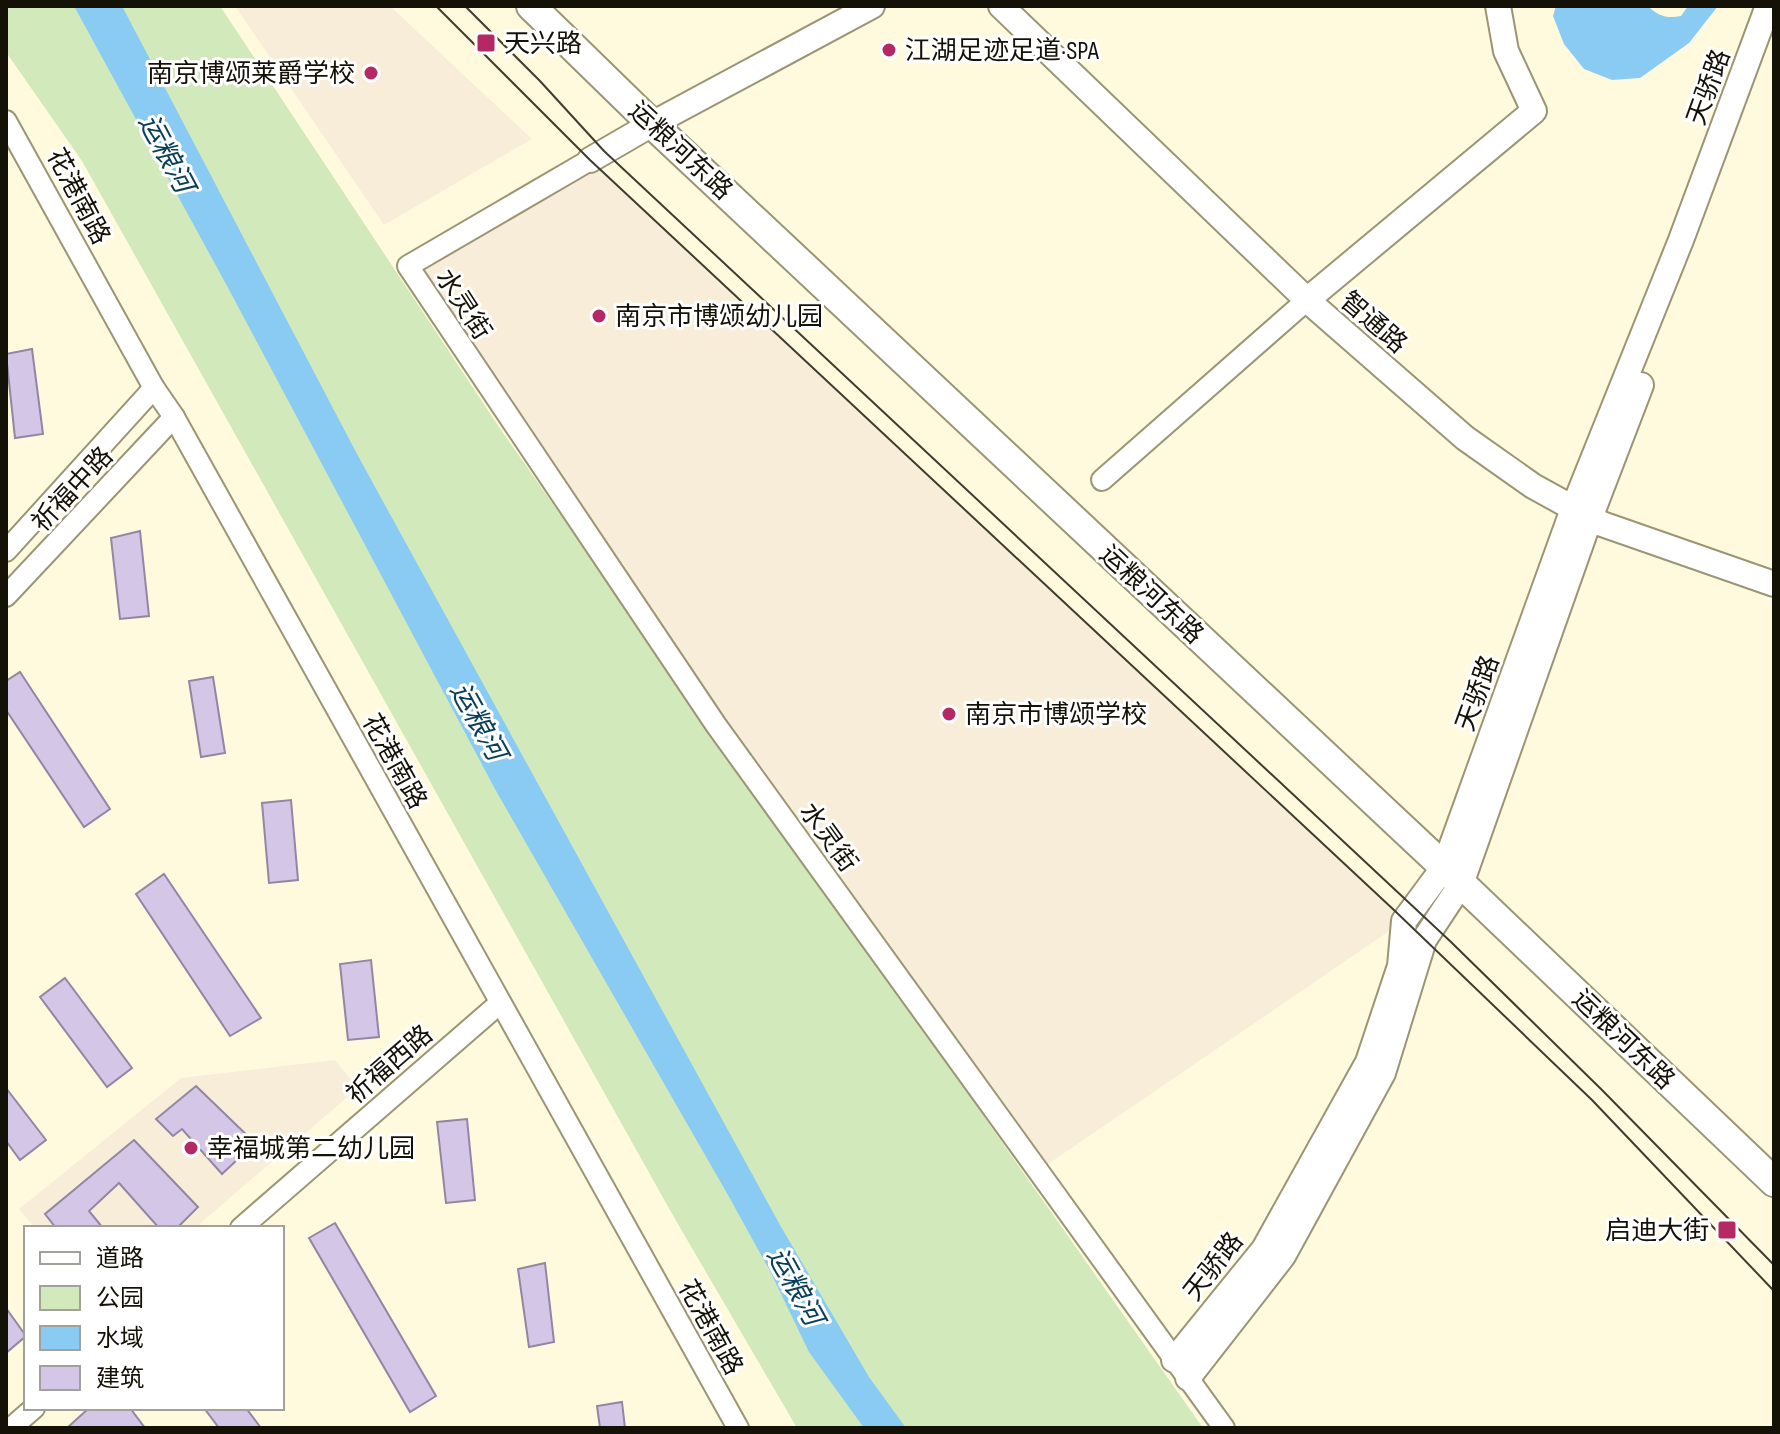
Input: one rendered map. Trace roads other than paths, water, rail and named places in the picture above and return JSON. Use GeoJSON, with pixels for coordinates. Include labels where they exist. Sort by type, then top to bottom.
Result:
{"type":"FeatureCollection","features":[{"type":"Feature","properties":{"kind":"main road","name":"运粮河东路"},"geometry":{"type":"LineString","coordinates":[[531,6],[652,124],[1453,876],[1774,1182]]}},
{"type":"Feature","properties":{"kind":"street"},"geometry":{"type":"LineString","coordinates":[[590,160],[872,6]]}},
{"type":"Feature","properties":{"kind":"street","name":"智通路"},"geometry":{"type":"LineString","coordinates":[[1001,6],[1307,300],[1465,438],[1533,486],[1602,524],[1774,584]]}},
{"type":"Feature","properties":{"kind":"street"},"geometry":{"type":"LineString","coordinates":[[1102,480],[1307,300],[1534,111],[1506,51],[1498,6]]}},
{"type":"Feature","properties":{"kind":"street","name":"天骄路"},"geometry":{"type":"LineString","coordinates":[[1181,1369],[1264,1249],[1368,1062],[1400,966],[1404,921],[1453,876],[1768,6]]}},
{"type":"Feature","properties":{"kind":"street","name":"天骄路"},"geometry":{"type":"LineString","coordinates":[[1582,513],[1774,35]]}},
{"type":"Feature","properties":{"kind":"street","name":"花港南路"},"geometry":{"type":"LineString","coordinates":[[6,121],[738,1428]]}},
{"type":"Feature","properties":{"kind":"street","name":"水灵街"},"geometry":{"type":"LineString","coordinates":[[590,160],[408,266],[716,725],[1224,1428]]}},
{"type":"Feature","properties":{"kind":"street","name":"祈福中路"},"geometry":{"type":"LineString","coordinates":[[6,551],[154,388]]}},
{"type":"Feature","properties":{"kind":"street","name":"祈福中路"},"geometry":{"type":"LineString","coordinates":[[6,596],[174,417]]}},
{"type":"Feature","properties":{"kind":"street","name":"祈福西路"},"geometry":{"type":"LineString","coordinates":[[243,1226],[500,1003]]}},
{"type":"Feature","properties":{"kind":"street"},"geometry":{"type":"LineString","coordinates":[[11,1428],[32,1410]]}},
{"type":"Feature","properties":{"kind":"water","name":"运粮河"},"geometry":{"type":"Polygon","coordinates":[[[74,6],[122,6],[357,454],[780,1225],[869,1377],[906,1428],[864,1428],[809,1352],[770,1271],[728,1195],[495,789],[74,6]]]}},
{"type":"Feature","properties":{"kind":"water"},"geometry":{"type":"Polygon","coordinates":[[[1556,6],[1648,6],[1659,14],[1671,17],[1681,16],[1688,6],[1718,6],[1689,43],[1640,78],[1612,80],[1584,69],[1564,44],[1553,16],[1556,6]]]}},
{"type":"Feature","properties":{"kind":"tram line"},"geometry":{"type":"LineString","coordinates":[[436,6],[590,160],[1395,911],[1592,1100],[1774,1291]]}},
{"type":"Feature","properties":{"kind":"tram line"},"geometry":{"type":"LineString","coordinates":[[465,6],[604,151],[1451,942],[1774,1265]]}},
{"type":"Feature","properties":{"kind":"place","name":"天兴路"},"geometry":{"type":"Point","coordinates":[486,43]}},
{"type":"Feature","properties":{"kind":"place","name":"江湖足迹足道·SPA"},"geometry":{"type":"Point","coordinates":[889,50]}},
{"type":"Feature","properties":{"kind":"place","name":"南京博颂莱爵学校"},"geometry":{"type":"Point","coordinates":[371,73]}},
{"type":"Feature","properties":{"kind":"place","name":"南京市博颂幼儿园"},"geometry":{"type":"Point","coordinates":[599,316]}},
{"type":"Feature","properties":{"kind":"place","name":"南京市博颂学校"},"geometry":{"type":"Point","coordinates":[949,714]}},
{"type":"Feature","properties":{"kind":"place","name":"幸福城第二幼儿园"},"geometry":{"type":"Point","coordinates":[191,1148]}},
{"type":"Feature","properties":{"kind":"place","name":"启迪大街"},"geometry":{"type":"Point","coordinates":[1727,1230]}}]}
